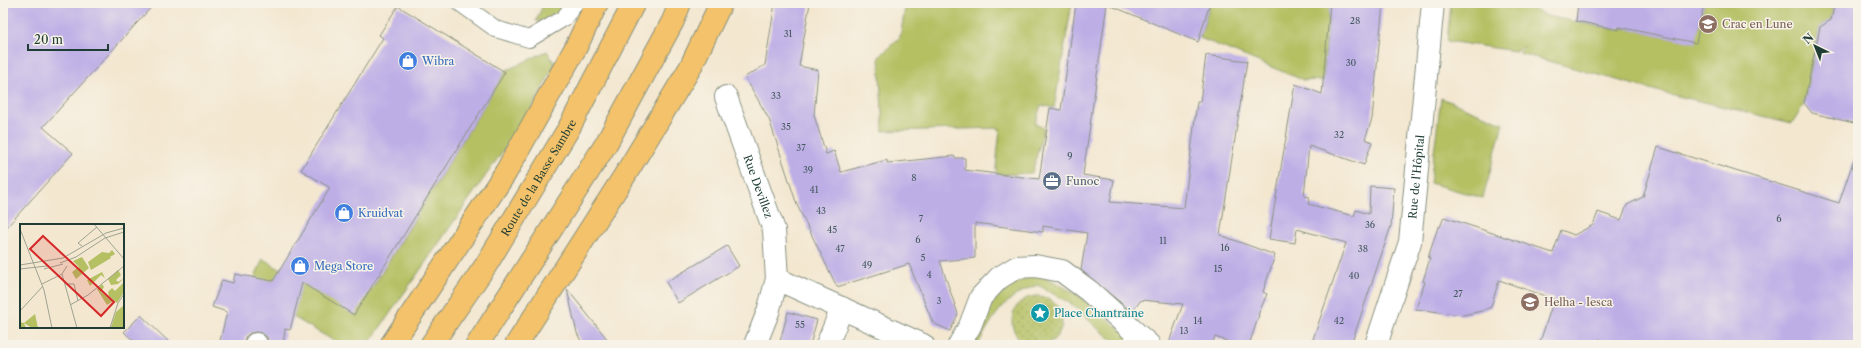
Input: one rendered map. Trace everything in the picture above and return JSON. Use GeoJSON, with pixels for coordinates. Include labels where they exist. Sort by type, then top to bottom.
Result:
{"type":"FeatureCollection","features":[{"type":"Feature","properties":{"kind":"highway"},"geometry":{"type":"LineString","coordinates":[[391,345],[506,172],[576,47],[597,3]]}},
{"type":"Feature","properties":{"kind":"highway","name":"Route de la Basse Sambre"},"geometry":{"type":"LineString","coordinates":[[431,345],[486,266],[565,134],[634,3]]}},
{"type":"Feature","properties":{"kind":"highway"},"geometry":{"type":"LineString","coordinates":[[477,345],[606,144],[672,21],[680,3]]}},
{"type":"Feature","properties":{"kind":"highway"},"geometry":{"type":"LineString","coordinates":[[516,345],[625,175],[690,68],[721,3]]}},
{"type":"Feature","properties":{"kind":"street","name":"Rue de l'Hôpital"},"geometry":{"type":"LineString","coordinates":[[1376,345],[1410,242],[1433,3]]}},
{"type":"Feature","properties":{"kind":"street","name":"Rue Devillez"},"geometry":{"type":"LineString","coordinates":[[726,97],[774,230],[777,279],[768,312],[755,345]]}},
{"type":"Feature","properties":{"kind":"street"},"geometry":{"type":"LineString","coordinates":[[959,345],[970,326],[981,297],[999,278],[1017,266],[1035,266],[1062,271],[1089,290],[1149,345]]}},
{"type":"Feature","properties":{"kind":"street"},"geometry":{"type":"LineString","coordinates":[[777,279],[922,345]]}},
{"type":"Feature","properties":{"kind":"street"},"geometry":{"type":"LineString","coordinates":[[827,345],[842,308]]}},
{"type":"Feature","properties":{"kind":"lane"},"geometry":{"type":"LineString","coordinates":[[460,3],[496,29],[529,39],[564,18],[575,3]]}},
{"type":"Feature","properties":{"kind":"green space"},"geometry":{"type":"Polygon","coordinates":[[[544,3],[575,3],[548,22],[536,21],[544,3]]]}},
{"type":"Feature","properties":{"kind":"green space"},"geometry":{"type":"Polygon","coordinates":[[[906,3],[1072,3],[1054,108],[1041,105],[1035,124],[1044,128],[1032,173],[997,175],[996,168],[1000,128],[883,131],[879,57],[900,37],[906,3]]]}},
{"type":"Feature","properties":{"kind":"green space"},"geometry":{"type":"Polygon","coordinates":[[[1210,3],[1330,3],[1323,81],[1303,80],[1200,38],[1210,3]]]}},
{"type":"Feature","properties":{"kind":"green space"},"geometry":{"type":"Polygon","coordinates":[[[1451,3],[1527,3],[1526,6],[1547,16],[1613,29],[1626,28],[1695,42],[1704,3],[1834,3],[1831,19],[1820,27],[1804,104],[1792,123],[1657,91],[1519,53],[1524,46],[1515,51],[1447,41],[1451,3]]]}},
{"type":"Feature","properties":{"kind":"green space"},"geometry":{"type":"Polygon","coordinates":[[[547,51],[555,64],[530,112],[368,345],[341,345],[278,308],[245,299],[263,259],[356,315],[505,71],[547,51]]]}},
{"type":"Feature","properties":{"kind":"green space"},"geometry":{"type":"Polygon","coordinates":[[[1441,98],[1503,123],[1483,198],[1430,183],[1441,98]]]}},
{"type":"Feature","properties":{"kind":"green space"},"geometry":{"type":"Polygon","coordinates":[[[1037,272],[1081,297],[1139,345],[1119,345],[1095,326],[1073,305],[1038,285],[1017,295],[1002,308],[989,325],[978,345],[974,345],[968,341],[987,310],[1003,290],[1037,272]]]}},
{"type":"Feature","properties":{"kind":"green space"},"geometry":{"type":"Polygon","coordinates":[[[1037,296],[1046,298],[1057,307],[1062,321],[1060,330],[1051,341],[1037,346],[1028,344],[1017,335],[1012,321],[1014,312],[1023,301],[1037,296]]]}},
{"type":"Feature","properties":{"kind":"building"},"geometry":{"type":"Polygon","coordinates":[[[3,3],[155,3],[43,127],[73,153],[6,228],[5,153],[3,151],[3,3]]]}},
{"type":"Feature","properties":{"kind":"building"},"geometry":{"type":"Polygon","coordinates":[[[775,3],[810,3],[799,66],[818,70],[814,115],[826,154],[834,151],[841,172],[887,160],[887,163],[954,156],[955,158],[965,158],[965,170],[1039,179],[1050,108],[1061,110],[1076,3],[1210,3],[1198,42],[1107,4],[1083,175],[1114,180],[1110,202],[1184,208],[1197,102],[1200,102],[1206,55],[1247,61],[1220,235],[1275,255],[1263,292],[1267,294],[1258,315],[1249,345],[1238,345],[1215,337],[1212,345],[1168,345],[1183,304],[1141,300],[1132,312],[1081,270],[1087,233],[1043,226],[1043,232],[975,223],[975,258],[940,261],[958,314],[950,331],[933,323],[909,264],[837,287],[797,205],[769,119],[745,77],[765,65],[775,3]]]}},
{"type":"Feature","properties":{"kind":"building"},"geometry":{"type":"Polygon","coordinates":[[[1330,3],[1383,3],[1372,119],[1365,139],[1372,142],[1364,165],[1309,146],[1304,196],[1310,197],[1308,204],[1354,216],[1356,210],[1369,214],[1370,186],[1394,188],[1391,226],[1351,345],[1311,345],[1346,243],[1297,229],[1295,243],[1269,239],[1295,84],[1322,94],[1330,3]]]}},
{"type":"Feature","properties":{"kind":"building"},"geometry":{"type":"Polygon","coordinates":[[[1578,3],[1704,3],[1696,43],[1619,27],[1619,30],[1576,21],[1578,3]]]}},
{"type":"Feature","properties":{"kind":"building"},"geometry":{"type":"Polygon","coordinates":[[[1835,3],[1858,3],[1858,124],[1812,113],[1804,103],[1820,27],[1831,20],[1835,3]]]}},
{"type":"Feature","properties":{"kind":"building"},"geometry":{"type":"Polygon","coordinates":[[[398,6],[505,72],[354,315],[302,283],[290,330],[285,329],[283,345],[268,345],[267,337],[262,333],[256,332],[250,333],[245,337],[244,345],[219,345],[227,312],[212,307],[222,280],[233,283],[235,274],[273,281],[330,188],[301,170],[383,38],[379,35],[398,6]]]}},
{"type":"Feature","properties":{"kind":"building"},"geometry":{"type":"Polygon","coordinates":[[[1658,147],[1839,203],[1854,159],[1858,160],[1858,345],[1616,345],[1599,339],[1597,345],[1539,345],[1554,299],[1499,280],[1491,307],[1482,311],[1463,315],[1416,309],[1425,282],[1423,281],[1430,258],[1428,258],[1438,227],[1440,227],[1444,217],[1553,253],[1561,230],[1574,235],[1593,225],[1598,212],[1621,220],[1627,205],[1643,197],[1658,147]]]}},
{"type":"Feature","properties":{"kind":"building"},"geometry":{"type":"Polygon","coordinates":[[[727,246],[739,266],[678,303],[666,282],[727,246]]]}},
{"type":"Feature","properties":{"kind":"building"},"geometry":{"type":"Polygon","coordinates":[[[567,289],[612,345],[583,345],[577,333],[567,289]]]}},
{"type":"Feature","properties":{"kind":"building"},"geometry":{"type":"Polygon","coordinates":[[[788,312],[817,320],[810,345],[779,345],[788,312]]]}},
{"type":"Feature","properties":{"kind":"building"},"geometry":{"type":"Polygon","coordinates":[[[141,315],[172,345],[138,345],[124,332],[141,315]]]}},
{"type":"Feature","properties":{"kind":"place","name":"Crac en Lune"},"geometry":{"type":"Point","coordinates":[1708,24]}},
{"type":"Feature","properties":{"kind":"place","name":"Wibra"},"geometry":{"type":"Point","coordinates":[408,61]}},
{"type":"Feature","properties":{"kind":"place","name":"Funoc"},"geometry":{"type":"Point","coordinates":[1052,181]}},
{"type":"Feature","properties":{"kind":"place","name":"Kruidvat"},"geometry":{"type":"Point","coordinates":[344,213]}},
{"type":"Feature","properties":{"kind":"place","name":"Mega Store"},"geometry":{"type":"Point","coordinates":[300,266]}},
{"type":"Feature","properties":{"kind":"place","name":"Helha - Iesca"},"geometry":{"type":"Point","coordinates":[1530,302]}},
{"type":"Feature","properties":{"kind":"place","name":"Place Chantraine"},"geometry":{"type":"Point","coordinates":[1040,313]}}]}
